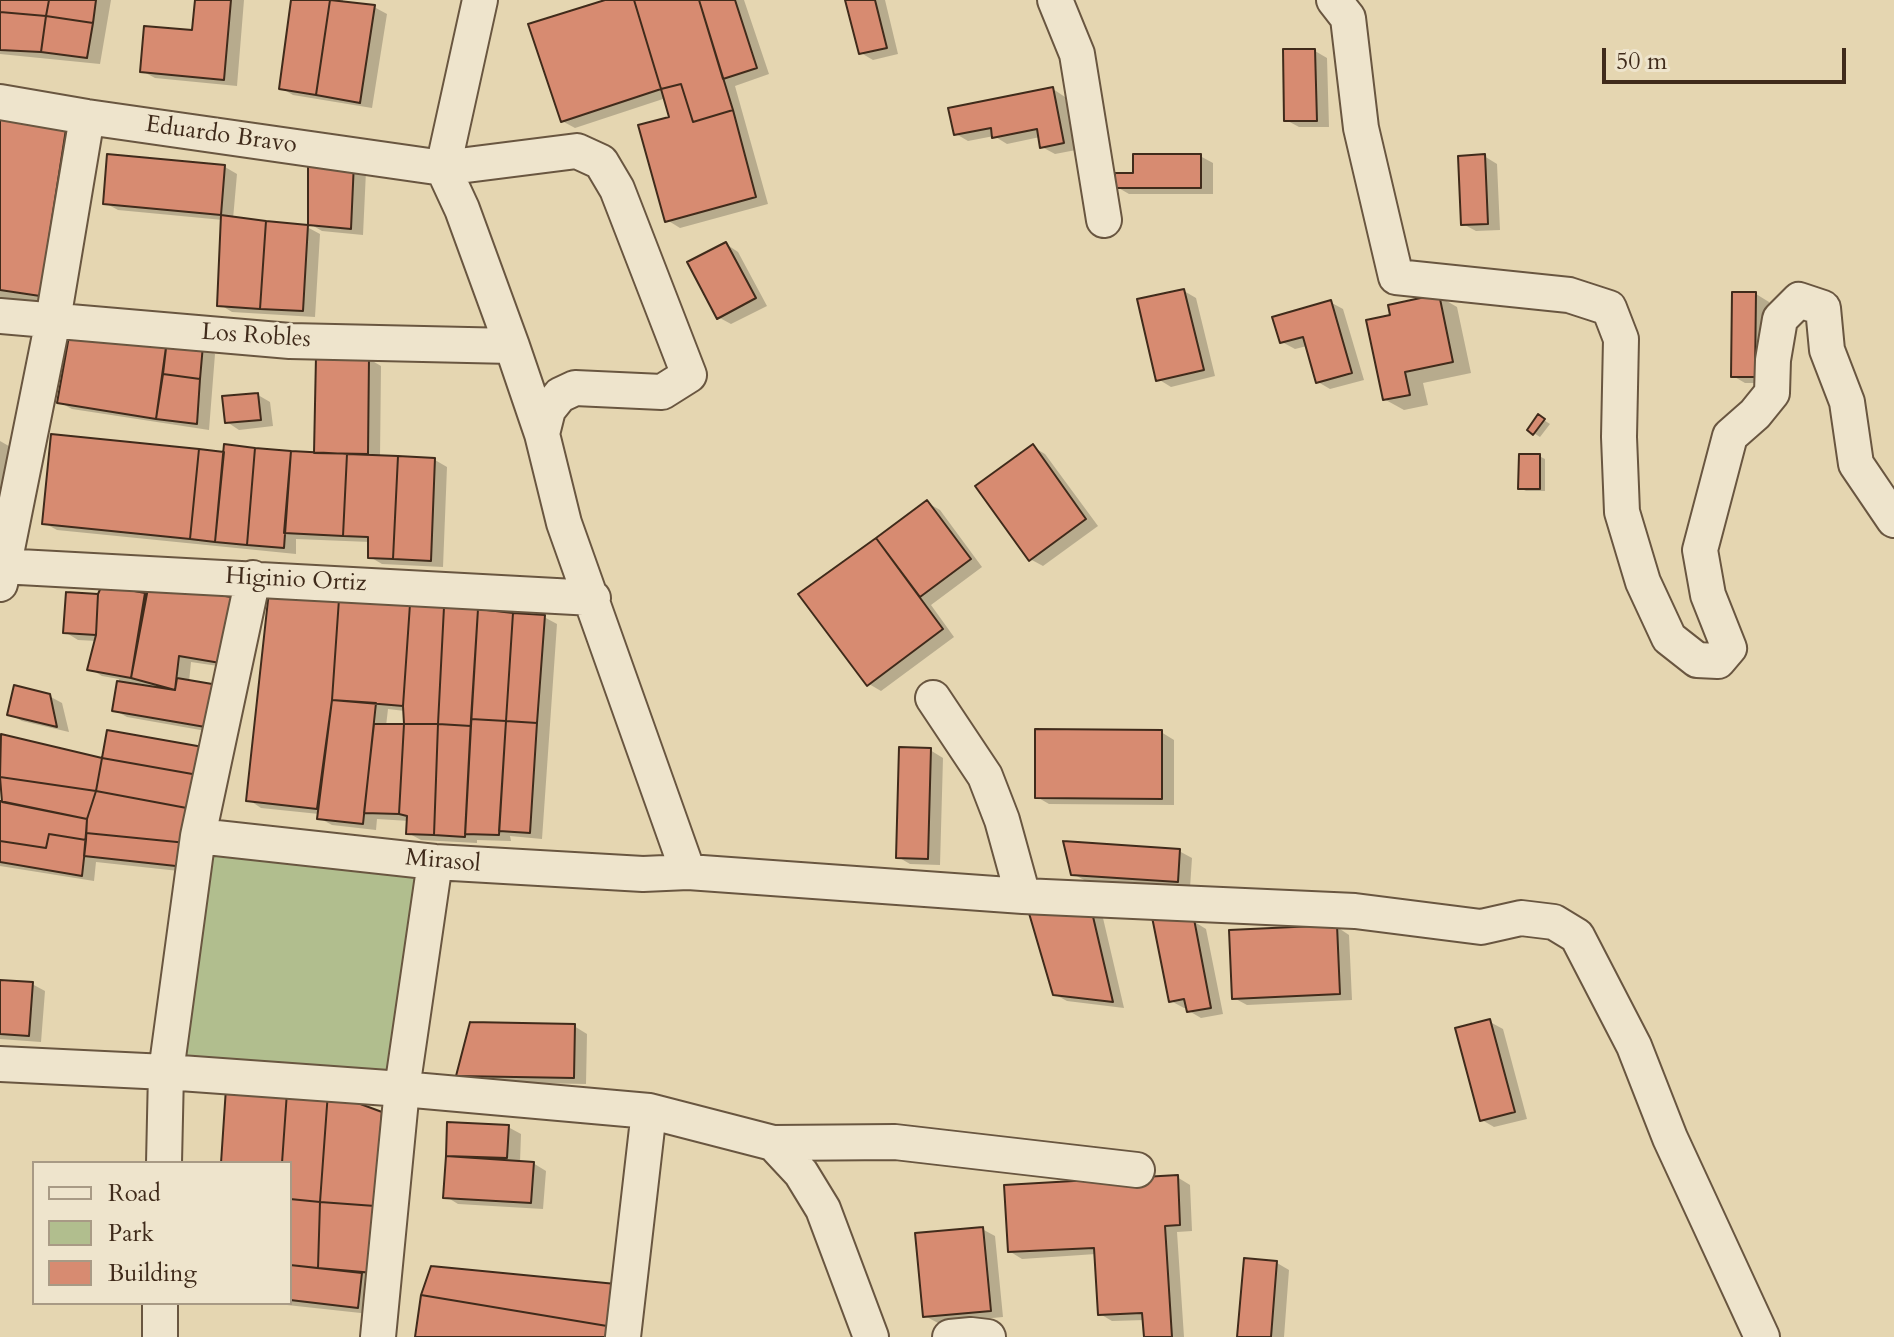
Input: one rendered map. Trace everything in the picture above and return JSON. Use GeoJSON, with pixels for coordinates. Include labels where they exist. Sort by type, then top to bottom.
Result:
{"type":"FeatureCollection","features":[{"type":"Feature","properties":{"kind":"street"},"geometry":{"type":"LineString","coordinates":[[480,0],[443,168],[462,209],[512,346],[542,434],[564,523],[688,872]]}},
{"type":"Feature","properties":{"kind":"street"},"geometry":{"type":"LineString","coordinates":[[1055,0],[1077,54],[1104,220]]}},
{"type":"Feature","properties":{"kind":"street"},"geometry":{"type":"LineString","coordinates":[[1334,0],[1348,18],[1361,128],[1396,277],[1569,295],[1609,308],[1621,339],[1619,437],[1622,512],[1643,582],[1669,638],[1697,660],[1718,661],[1729,648],[1708,595],[1700,550],[1730,436],[1755,414],[1772,393],[1773,360],[1780,319],[1799,300],[1823,308],[1827,350],[1847,402],[1856,464],[1894,520]]}},
{"type":"Feature","properties":{"kind":"street","name":"Eduardo Bravo"},"geometry":{"type":"LineString","coordinates":[[0,102],[443,168],[577,151],[601,162],[617,189],[689,375],[662,392],[575,388],[560,395],[548,410],[542,434]]}},
{"type":"Feature","properties":{"kind":"street"},"geometry":{"type":"LineString","coordinates":[[1,572],[53,320],[87,117]]}},
{"type":"Feature","properties":{"kind":"street","name":"Los Robles"},"geometry":{"type":"LineString","coordinates":[[0,316],[290,341],[512,346]]}},
{"type":"Feature","properties":{"kind":"street","name":"Higinio Ortiz"},"geometry":{"type":"LineString","coordinates":[[1,572],[253,578],[593,598]]}},
{"type":"Feature","properties":{"kind":"street"},"geometry":{"type":"LineString","coordinates":[[164,1161],[166,1072],[198,836],[253,578]]}},
{"type":"Feature","properties":{"kind":"street"},"geometry":{"type":"LineString","coordinates":[[933,698],[985,776],[1002,820],[1023,896]]}},
{"type":"Feature","properties":{"kind":"street","name":"Mirasol"},"geometry":{"type":"LineString","coordinates":[[198,836],[435,862],[643,874],[688,872],[1023,896],[1355,911],[1481,927],[1521,918],[1554,922],[1577,936],[1634,1046],[1670,1138],[1762,1337]]}},
{"type":"Feature","properties":{"kind":"street"},"geometry":{"type":"LineString","coordinates":[[378,1337],[402,1089],[435,862]]}},
{"type":"Feature","properties":{"kind":"street"},"geometry":{"type":"LineString","coordinates":[[0,1064],[402,1089],[649,1111],[773,1143],[895,1142],[1137,1170]]}},
{"type":"Feature","properties":{"kind":"street"},"geometry":{"type":"LineString","coordinates":[[623,1337],[649,1111]]}},
{"type":"Feature","properties":{"kind":"street"},"geometry":{"type":"LineString","coordinates":[[773,1143],[801,1173],[823,1209],[871,1337]]}},
{"type":"Feature","properties":{"kind":"street"},"geometry":{"type":"LineString","coordinates":[[160,1305],[160,1337]]}},
{"type":"Feature","properties":{"kind":"street"},"geometry":{"type":"LineString","coordinates":[[950,1337],[988,1337]]}},
{"type":"Feature","properties":{"kind":"green space"},"geometry":{"type":"Polygon","coordinates":[[[198,836],[435,862],[402,1089],[166,1072],[198,836]]]}},
{"type":"Feature","properties":{"kind":"building"},"geometry":{"type":"Polygon","coordinates":[[[0,0],[49,0],[46,16],[0,12],[0,0]]]}},
{"type":"Feature","properties":{"kind":"building"},"geometry":{"type":"Polygon","coordinates":[[[49,0],[96,0],[93,23],[46,16],[49,0]]]}},
{"type":"Feature","properties":{"kind":"building"},"geometry":{"type":"Polygon","coordinates":[[[195,0],[231,0],[224,80],[140,72],[144,26],[192,30],[195,0]]]}},
{"type":"Feature","properties":{"kind":"building"},"geometry":{"type":"Polygon","coordinates":[[[291,0],[330,0],[316,95],[279,89],[291,0]]]}},
{"type":"Feature","properties":{"kind":"building"},"geometry":{"type":"Polygon","coordinates":[[[330,0],[375,5],[360,103],[316,95],[330,0]]]}},
{"type":"Feature","properties":{"kind":"building"},"geometry":{"type":"Polygon","coordinates":[[[605,0],[634,0],[661,89],[561,122],[528,24],[605,0]]]}},
{"type":"Feature","properties":{"kind":"building"},"geometry":{"type":"Polygon","coordinates":[[[634,0],[699,0],[733,110],[693,122],[681,84],[661,89],[634,0]]]}},
{"type":"Feature","properties":{"kind":"building"},"geometry":{"type":"Polygon","coordinates":[[[699,0],[735,0],[757,68],[723,79],[699,0]]]}},
{"type":"Feature","properties":{"kind":"building"},"geometry":{"type":"Polygon","coordinates":[[[845,0],[875,0],[887,48],[859,54],[845,0]]]}},
{"type":"Feature","properties":{"kind":"building"},"geometry":{"type":"Polygon","coordinates":[[[0,12],[46,16],[41,52],[0,50],[0,12]]]}},
{"type":"Feature","properties":{"kind":"building"},"geometry":{"type":"Polygon","coordinates":[[[46,16],[93,23],[87,58],[41,52],[46,16]]]}},
{"type":"Feature","properties":{"kind":"building"},"geometry":{"type":"Polygon","coordinates":[[[1283,49],[1315,49],[1317,121],[1284,121],[1283,49]]]}},
{"type":"Feature","properties":{"kind":"building"},"geometry":{"type":"Polygon","coordinates":[[[681,84],[693,122],[733,110],[756,197],[665,222],[638,125],[669,117],[661,89],[681,84]]]}},
{"type":"Feature","properties":{"kind":"building"},"geometry":{"type":"Polygon","coordinates":[[[1053,87],[1064,143],[1040,148],[1037,129],[992,138],[991,128],[954,135],[948,108],[1053,87]]]}},
{"type":"Feature","properties":{"kind":"building"},"geometry":{"type":"Polygon","coordinates":[[[0,112],[67,123],[40,296],[0,290],[0,112]]]}},
{"type":"Feature","properties":{"kind":"building"},"geometry":{"type":"Polygon","coordinates":[[[107,154],[225,165],[221,215],[103,204],[107,154]]]}},
{"type":"Feature","properties":{"kind":"building"},"geometry":{"type":"Polygon","coordinates":[[[1133,154],[1201,154],[1201,188],[1115,188],[1115,173],[1133,173],[1133,154]]]}},
{"type":"Feature","properties":{"kind":"building"},"geometry":{"type":"Polygon","coordinates":[[[1485,154],[1488,224],[1461,225],[1458,156],[1485,154]]]}},
{"type":"Feature","properties":{"kind":"building"},"geometry":{"type":"Polygon","coordinates":[[[308,160],[354,162],[351,229],[308,225],[308,160]]]}},
{"type":"Feature","properties":{"kind":"building"},"geometry":{"type":"Polygon","coordinates":[[[221,215],[266,221],[260,309],[217,306],[221,215]]]}},
{"type":"Feature","properties":{"kind":"building"},"geometry":{"type":"Polygon","coordinates":[[[266,221],[308,225],[303,311],[260,309],[266,221]]]}},
{"type":"Feature","properties":{"kind":"building"},"geometry":{"type":"Polygon","coordinates":[[[726,242],[756,298],[717,319],[687,262],[726,242]]]}},
{"type":"Feature","properties":{"kind":"building"},"geometry":{"type":"Polygon","coordinates":[[[1184,289],[1204,370],[1156,381],[1137,299],[1184,289]]]}},
{"type":"Feature","properties":{"kind":"building"},"geometry":{"type":"Polygon","coordinates":[[[1732,292],[1756,292],[1755,377],[1731,377],[1732,292]]]}},
{"type":"Feature","properties":{"kind":"building"},"geometry":{"type":"Polygon","coordinates":[[[1439,294],[1453,362],[1405,372],[1410,395],[1383,400],[1366,320],[1390,315],[1388,305],[1439,294]]]}},
{"type":"Feature","properties":{"kind":"building"},"geometry":{"type":"Polygon","coordinates":[[[1331,300],[1352,373],[1316,383],[1303,337],[1280,343],[1272,317],[1331,300]]]}},
{"type":"Feature","properties":{"kind":"building"},"geometry":{"type":"Polygon","coordinates":[[[71,325],[167,340],[156,419],[57,403],[71,325]]]}},
{"type":"Feature","properties":{"kind":"building"},"geometry":{"type":"Polygon","coordinates":[[[167,340],[203,345],[200,379],[163,374],[167,340]]]}},
{"type":"Feature","properties":{"kind":"building"},"geometry":{"type":"Polygon","coordinates":[[[316,356],[369,357],[368,454],[314,453],[316,356]]]}},
{"type":"Feature","properties":{"kind":"building"},"geometry":{"type":"Polygon","coordinates":[[[163,374],[200,379],[197,424],[156,419],[163,374]]]}},
{"type":"Feature","properties":{"kind":"building"},"geometry":{"type":"Polygon","coordinates":[[[258,393],[261,420],[225,423],[222,396],[258,393]]]}},
{"type":"Feature","properties":{"kind":"building"},"geometry":{"type":"Polygon","coordinates":[[[1538,414],[1545,419],[1533,435],[1527,430],[1538,414]]]}},
{"type":"Feature","properties":{"kind":"building"},"geometry":{"type":"Polygon","coordinates":[[[51,434],[199,449],[190,539],[42,524],[51,434]]]}},
{"type":"Feature","properties":{"kind":"building"},"geometry":{"type":"Polygon","coordinates":[[[224,444],[255,448],[247,545],[215,542],[224,444]]]}},
{"type":"Feature","properties":{"kind":"building"},"geometry":{"type":"Polygon","coordinates":[[[1033,444],[1086,519],[1029,561],[975,486],[1033,444]]]}},
{"type":"Feature","properties":{"kind":"building"},"geometry":{"type":"Polygon","coordinates":[[[255,448],[291,451],[284,548],[247,545],[255,448]]]}},
{"type":"Feature","properties":{"kind":"building"},"geometry":{"type":"Polygon","coordinates":[[[199,449],[224,452],[215,542],[190,539],[199,449]]]}},
{"type":"Feature","properties":{"kind":"building"},"geometry":{"type":"Polygon","coordinates":[[[291,451],[347,454],[343,536],[284,533],[291,451]]]}},
{"type":"Feature","properties":{"kind":"building"},"geometry":{"type":"Polygon","coordinates":[[[347,454],[398,456],[393,559],[368,558],[368,537],[343,536],[347,454]]]}},
{"type":"Feature","properties":{"kind":"building"},"geometry":{"type":"Polygon","coordinates":[[[1519,454],[1540,454],[1540,489],[1518,489],[1519,454]]]}},
{"type":"Feature","properties":{"kind":"building"},"geometry":{"type":"Polygon","coordinates":[[[398,456],[435,458],[431,561],[393,559],[398,456]]]}},
{"type":"Feature","properties":{"kind":"building"},"geometry":{"type":"Polygon","coordinates":[[[927,500],[971,559],[920,597],[876,538],[927,500]]]}},
{"type":"Feature","properties":{"kind":"building"},"geometry":{"type":"Polygon","coordinates":[[[876,538],[943,629],[867,686],[798,594],[876,538]]]}},
{"type":"Feature","properties":{"kind":"building"},"geometry":{"type":"Polygon","coordinates":[[[149,583],[237,598],[226,664],[179,656],[175,690],[131,678],[149,583]]]}},
{"type":"Feature","properties":{"kind":"building"},"geometry":{"type":"Polygon","coordinates":[[[102,585],[145,593],[131,678],[87,670],[96,635],[98,594],[102,585]]]}},
{"type":"Feature","properties":{"kind":"building"},"geometry":{"type":"Polygon","coordinates":[[[269,591],[339,599],[332,700],[317,809],[246,801],[269,591]]]}},
{"type":"Feature","properties":{"kind":"building"},"geometry":{"type":"Polygon","coordinates":[[[66,592],[98,594],[96,635],[63,633],[66,592]]]}},
{"type":"Feature","properties":{"kind":"building"},"geometry":{"type":"Polygon","coordinates":[[[339,599],[410,604],[403,706],[332,700],[339,599]]]}},
{"type":"Feature","properties":{"kind":"building"},"geometry":{"type":"Polygon","coordinates":[[[410,604],[444,607],[438,724],[404,724],[410,604]]]}},
{"type":"Feature","properties":{"kind":"building"},"geometry":{"type":"Polygon","coordinates":[[[444,607],[478,609],[471,726],[438,724],[444,607]]]}},
{"type":"Feature","properties":{"kind":"building"},"geometry":{"type":"Polygon","coordinates":[[[478,609],[513,613],[506,721],[471,719],[478,609]]]}},
{"type":"Feature","properties":{"kind":"building"},"geometry":{"type":"Polygon","coordinates":[[[513,613],[545,615],[537,723],[506,721],[513,613]]]}},
{"type":"Feature","properties":{"kind":"building"},"geometry":{"type":"Polygon","coordinates":[[[177,678],[218,685],[211,728],[112,711],[117,681],[175,690],[177,678]]]}},
{"type":"Feature","properties":{"kind":"building"},"geometry":{"type":"Polygon","coordinates":[[[14,685],[50,694],[57,727],[7,715],[14,685]]]}},
{"type":"Feature","properties":{"kind":"building"},"geometry":{"type":"Polygon","coordinates":[[[332,700],[376,703],[363,824],[317,819],[332,700]]]}},
{"type":"Feature","properties":{"kind":"building"},"geometry":{"type":"Polygon","coordinates":[[[471,719],[506,721],[499,835],[465,834],[471,719]]]}},
{"type":"Feature","properties":{"kind":"building"},"geometry":{"type":"Polygon","coordinates":[[[506,721],[537,723],[530,833],[499,831],[506,721]]]}},
{"type":"Feature","properties":{"kind":"building"},"geometry":{"type":"Polygon","coordinates":[[[374,724],[404,724],[399,814],[364,813],[374,724]]]}},
{"type":"Feature","properties":{"kind":"building"},"geometry":{"type":"Polygon","coordinates":[[[404,724],[438,724],[434,835],[406,834],[407,816],[399,814],[404,724]]]}},
{"type":"Feature","properties":{"kind":"building"},"geometry":{"type":"Polygon","coordinates":[[[438,724],[471,726],[465,837],[434,835],[438,724]]]}},
{"type":"Feature","properties":{"kind":"building"},"geometry":{"type":"Polygon","coordinates":[[[1035,729],[1162,730],[1162,799],[1035,798],[1035,729]]]}},
{"type":"Feature","properties":{"kind":"building"},"geometry":{"type":"Polygon","coordinates":[[[107,730],[203,747],[198,775],[102,758],[107,730]]]}},
{"type":"Feature","properties":{"kind":"building"},"geometry":{"type":"Polygon","coordinates":[[[1,734],[102,758],[96,791],[0,777],[1,734]]]}},
{"type":"Feature","properties":{"kind":"building"},"geometry":{"type":"Polygon","coordinates":[[[899,747],[931,748],[928,859],[896,858],[899,747]]]}},
{"type":"Feature","properties":{"kind":"building"},"geometry":{"type":"Polygon","coordinates":[[[102,758],[198,775],[192,809],[96,791],[102,758]]]}},
{"type":"Feature","properties":{"kind":"building"},"geometry":{"type":"Polygon","coordinates":[[[0,777],[96,791],[87,819],[2,802],[0,777]]]}},
{"type":"Feature","properties":{"kind":"building"},"geometry":{"type":"Polygon","coordinates":[[[96,791],[192,809],[187,843],[86,833],[96,791]]]}},
{"type":"Feature","properties":{"kind":"building"},"geometry":{"type":"Polygon","coordinates":[[[0,801],[87,819],[86,840],[49,834],[46,848],[0,841],[0,801]]]}},
{"type":"Feature","properties":{"kind":"building"},"geometry":{"type":"Polygon","coordinates":[[[86,833],[187,843],[185,867],[84,856],[86,833]]]}},
{"type":"Feature","properties":{"kind":"building"},"geometry":{"type":"Polygon","coordinates":[[[49,834],[86,840],[82,876],[0,862],[0,841],[46,848],[49,834]]]}},
{"type":"Feature","properties":{"kind":"building"},"geometry":{"type":"Polygon","coordinates":[[[1063,841],[1180,849],[1178,882],[1071,875],[1063,841]]]}},
{"type":"Feature","properties":{"kind":"building"},"geometry":{"type":"Polygon","coordinates":[[[1026,903],[1091,908],[1113,1002],[1053,995],[1026,903]]]}},
{"type":"Feature","properties":{"kind":"building"},"geometry":{"type":"Polygon","coordinates":[[[1151,912],[1194,919],[1211,1008],[1187,1012],[1184,999],[1169,1002],[1151,912]]]}},
{"type":"Feature","properties":{"kind":"building"},"geometry":{"type":"Polygon","coordinates":[[[1337,925],[1340,994],[1232,999],[1229,930],[1337,925]]]}},
{"type":"Feature","properties":{"kind":"building"},"geometry":{"type":"Polygon","coordinates":[[[0,980],[33,982],[29,1036],[0,1034],[0,980]]]}},
{"type":"Feature","properties":{"kind":"building"},"geometry":{"type":"Polygon","coordinates":[[[1490,1019],[1515,1112],[1480,1121],[1455,1028],[1490,1019]]]}},
{"type":"Feature","properties":{"kind":"building"},"geometry":{"type":"Polygon","coordinates":[[[470,1022],[575,1024],[574,1078],[456,1076],[470,1022]]]}},
{"type":"Feature","properties":{"kind":"building"},"geometry":{"type":"Polygon","coordinates":[[[226,1088],[287,1092],[282,1161],[221,1161],[226,1088]]]}},
{"type":"Feature","properties":{"kind":"building"},"geometry":{"type":"Polygon","coordinates":[[[287,1092],[328,1092],[320,1202],[292,1199],[292,1161],[282,1161],[287,1092]]]}},
{"type":"Feature","properties":{"kind":"building"},"geometry":{"type":"Polygon","coordinates":[[[328,1092],[382,1112],[375,1206],[320,1202],[328,1092]]]}},
{"type":"Feature","properties":{"kind":"building"},"geometry":{"type":"Polygon","coordinates":[[[447,1122],[509,1125],[507,1158],[446,1156],[447,1122]]]}},
{"type":"Feature","properties":{"kind":"building"},"geometry":{"type":"Polygon","coordinates":[[[446,1156],[534,1162],[531,1203],[443,1198],[446,1156]]]}},
{"type":"Feature","properties":{"kind":"building"},"geometry":{"type":"Polygon","coordinates":[[[1178,1175],[1180,1225],[1165,1226],[1172,1337],[1144,1337],[1142,1313],[1098,1315],[1094,1248],[1008,1252],[1004,1185],[1178,1175]]]}},
{"type":"Feature","properties":{"kind":"building"},"geometry":{"type":"Polygon","coordinates":[[[292,1199],[320,1202],[318,1268],[292,1265],[292,1199]]]}},
{"type":"Feature","properties":{"kind":"building"},"geometry":{"type":"Polygon","coordinates":[[[320,1202],[375,1206],[374,1273],[318,1268],[320,1202]]]}},
{"type":"Feature","properties":{"kind":"building"},"geometry":{"type":"Polygon","coordinates":[[[983,1227],[991,1311],[923,1317],[915,1233],[983,1227]]]}},
{"type":"Feature","properties":{"kind":"building"},"geometry":{"type":"Polygon","coordinates":[[[1244,1258],[1277,1261],[1271,1337],[1237,1337],[1244,1258]]]}},
{"type":"Feature","properties":{"kind":"building"},"geometry":{"type":"Polygon","coordinates":[[[292,1265],[362,1273],[358,1308],[292,1300],[292,1265]]]}},
{"type":"Feature","properties":{"kind":"building"},"geometry":{"type":"Polygon","coordinates":[[[431,1266],[616,1284],[607,1326],[421,1295],[431,1266]]]}},
{"type":"Feature","properties":{"kind":"building"},"geometry":{"type":"Polygon","coordinates":[[[421,1295],[607,1326],[606,1337],[415,1337],[421,1295]]]}}]}
